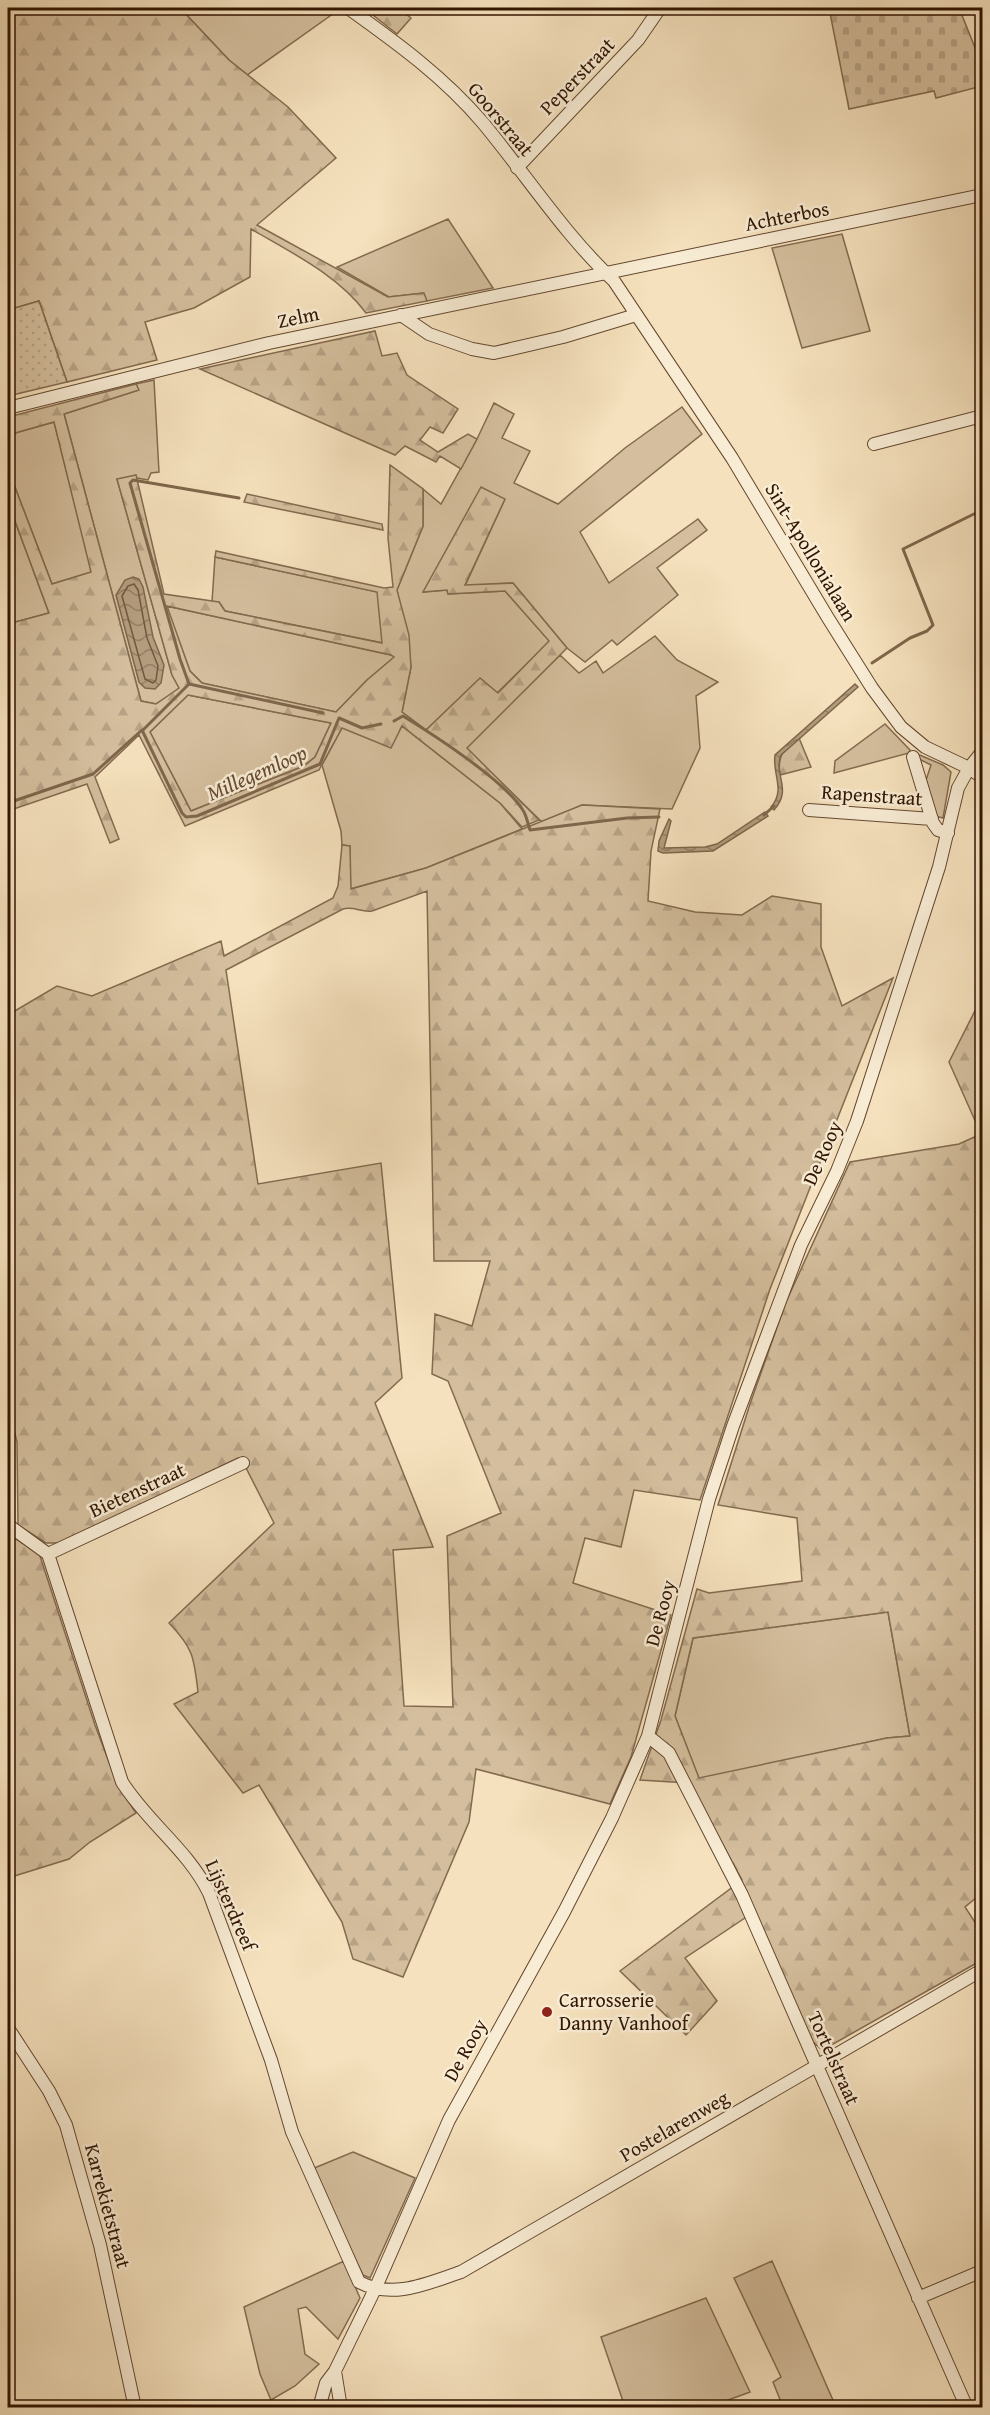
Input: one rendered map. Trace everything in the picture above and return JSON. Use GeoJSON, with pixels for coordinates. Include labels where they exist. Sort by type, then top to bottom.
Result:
{"type":"FeatureCollection","features":[{"type":"Feature","properties":{"kind":"street","name":"Goorstraat"},"geometry":{"type":"LineString","coordinates":[[348,8],[442,79],[483,123],[603,275]]}},
{"type":"Feature","properties":{"kind":"street","name":"Peperstraat"},"geometry":{"type":"LineString","coordinates":[[517,168],[638,40],[660,8]]}},
{"type":"Feature","properties":{"kind":"street","name":"Achterbos"},"geometry":{"type":"LineString","coordinates":[[603,275],[982,195]]}},
{"type":"Feature","properties":{"kind":"street","name":"Zelm"},"geometry":{"type":"LineString","coordinates":[[8,408],[248,348],[603,275]]}},
{"type":"Feature","properties":{"kind":"street","name":"Sint-Apollonialaan"},"geometry":{"type":"LineString","coordinates":[[603,275],[615,281],[732,458],[828,618],[872,688],[901,727],[926,747],[982,777]]}},
{"type":"Feature","properties":{"kind":"street"},"geometry":{"type":"LineString","coordinates":[[401,315],[429,334],[479,351],[494,353],[563,337],[636,315]]}},
{"type":"Feature","properties":{"kind":"street"},"geometry":{"type":"LineString","coordinates":[[874,444],[982,416]]}},
{"type":"Feature","properties":{"kind":"street","name":"De Rooy"},"geometry":{"type":"LineString","coordinates":[[319,2408],[326,2383],[335,2371],[376,2287],[453,2113],[596,1849],[634,1771],[648,1736],[709,1499],[733,1426],[797,1255],[837,1171],[857,1121],[939,867],[958,788],[969,768],[982,752]]}},
{"type":"Feature","properties":{"kind":"street"},"geometry":{"type":"LineString","coordinates":[[913,757],[932,819],[938,830],[948,833]]}},
{"type":"Feature","properties":{"kind":"street","name":"Rapenstraat"},"geometry":{"type":"LineString","coordinates":[[809,810],[932,819]]}},
{"type":"Feature","properties":{"kind":"street","name":"Bietenstraat"},"geometry":{"type":"LineString","coordinates":[[48,1554],[243,1463]]}},
{"type":"Feature","properties":{"kind":"street"},"geometry":{"type":"LineString","coordinates":[[8,1525],[48,1554]]}},
{"type":"Feature","properties":{"kind":"street","name":"Lijsterdreef"},"geometry":{"type":"LineString","coordinates":[[48,1554],[122,1782],[144,1814],[186,1855],[200,1874],[267,2049],[286,2116],[304,2161],[359,2282],[376,2287]]}},
{"type":"Feature","properties":{"kind":"street","name":"Tortelstraat"},"geometry":{"type":"LineString","coordinates":[[648,1736],[669,1753],[742,1895],[968,2408]]}},
{"type":"Feature","properties":{"kind":"street","name":"Postelarenweg"},"geometry":{"type":"LineString","coordinates":[[376,2287],[399,2290],[461,2272],[982,1970]]}},
{"type":"Feature","properties":{"kind":"street","name":"Karrekietstraat"},"geometry":{"type":"LineString","coordinates":[[8,2028],[49,2091],[66,2125],[100,2245],[135,2408]]}},
{"type":"Feature","properties":{"kind":"street"},"geometry":{"type":"LineString","coordinates":[[918,2298],[982,2271]]}},
{"type":"Feature","properties":{"kind":"street"},"geometry":{"type":"LineString","coordinates":[[335,2371],[341,2408]]}},
{"type":"Feature","properties":{"kind":"green space"},"geometry":{"type":"Polygon","coordinates":[[[8,8],[180,8],[229,60],[288,107],[336,158],[257,225],[388,297],[424,293],[427,301],[366,313],[355,299],[328,276],[251,229],[250,277],[194,308],[145,322],[157,360],[67,382],[39,301],[8,310],[8,8]]]}},
{"type":"Feature","properties":{"kind":"green space"},"geometry":{"type":"Polygon","coordinates":[[[180,8],[334,8],[337,11],[247,75],[229,60],[180,8]]]}},
{"type":"Feature","properties":{"kind":"green space"},"geometry":{"type":"Polygon","coordinates":[[[364,8],[398,8],[411,18],[397,34],[364,8]]]}},
{"type":"Feature","properties":{"kind":"green space"},"geometry":{"type":"Polygon","coordinates":[[[829,8],[959,8],[982,65],[982,86],[936,98],[934,91],[849,109],[829,8]]]}},
{"type":"Feature","properties":{"kind":"green space"},"geometry":{"type":"Polygon","coordinates":[[[448,219],[493,288],[427,301],[423,293],[389,297],[337,267],[448,219]]]}},
{"type":"Feature","properties":{"kind":"green space"},"geometry":{"type":"Polygon","coordinates":[[[842,234],[870,331],[802,348],[772,248],[842,234]]]}},
{"type":"Feature","properties":{"kind":"green space"},"geometry":{"type":"Polygon","coordinates":[[[39,301],[67,382],[8,396],[8,310],[39,301]]]}},
{"type":"Feature","properties":{"kind":"green space"},"geometry":{"type":"Polygon","coordinates":[[[375,331],[382,356],[397,353],[407,375],[458,409],[443,433],[430,427],[420,440],[438,452],[468,434],[477,439],[461,469],[440,456],[436,462],[405,446],[395,455],[200,369],[375,331]]]}},
{"type":"Feature","properties":{"kind":"green space"},"geometry":{"type":"Polygon","coordinates":[[[154,380],[159,472],[151,473],[148,480],[136,476],[117,479],[172,675],[180,689],[156,704],[141,701],[64,414],[138,390],[136,384],[154,380]]]}},
{"type":"Feature","properties":{"kind":"green space"},"geometry":{"type":"Polygon","coordinates":[[[136,384],[139,390],[64,414],[141,701],[156,704],[179,688],[172,675],[117,479],[136,475],[164,594],[219,602],[225,611],[382,643],[377,592],[215,557],[216,551],[384,588],[393,587],[388,538],[390,465],[423,489],[423,526],[397,590],[409,635],[411,667],[402,712],[426,730],[480,678],[498,693],[549,641],[505,591],[448,594],[447,590],[423,592],[481,487],[505,499],[465,585],[513,583],[567,648],[467,748],[539,820],[522,827],[500,803],[402,726],[391,748],[342,728],[319,770],[185,826],[139,735],[95,777],[119,839],[110,843],[87,784],[8,811],[8,624],[49,613],[8,502],[8,469],[52,584],[91,572],[54,422],[8,435],[8,417],[136,384]],[[167,606],[190,671],[202,683],[336,712],[367,680],[394,657],[391,655],[167,606]],[[188,695],[150,732],[191,811],[304,766],[315,757],[331,723],[188,695]]]}},
{"type":"Feature","properties":{"kind":"green space"},"geometry":{"type":"Polygon","coordinates":[[[494,403],[514,414],[502,438],[530,451],[514,483],[558,504],[625,448],[682,407],[702,434],[580,532],[609,583],[698,519],[707,530],[657,568],[678,595],[617,645],[612,640],[585,662],[567,648],[513,583],[465,586],[505,499],[424,592],[447,590],[448,594],[505,591],[550,641],[497,693],[480,679],[426,730],[402,712],[411,667],[397,590],[423,526],[423,489],[441,504],[494,403]]]}},
{"type":"Feature","properties":{"kind":"green space"},"geometry":{"type":"Polygon","coordinates":[[[54,422],[92,572],[52,584],[8,469],[8,435],[54,422]]]}},
{"type":"Feature","properties":{"kind":"green space"},"geometry":{"type":"Polygon","coordinates":[[[247,494],[382,524],[383,530],[244,502],[247,494]]]}},
{"type":"Feature","properties":{"kind":"green space"},"geometry":{"type":"Polygon","coordinates":[[[8,502],[49,613],[8,624],[8,502]]]}},
{"type":"Feature","properties":{"kind":"green space"},"geometry":{"type":"Polygon","coordinates":[[[215,557],[378,592],[383,643],[225,611],[219,602],[212,602],[215,557]]]}},
{"type":"Feature","properties":{"kind":"green space"},"geometry":{"type":"Polygon","coordinates":[[[166,606],[395,657],[367,680],[336,712],[202,683],[190,671],[166,606]]]}},
{"type":"Feature","properties":{"kind":"green space"},"geometry":{"type":"Polygon","coordinates":[[[655,636],[677,660],[718,682],[696,696],[700,748],[672,809],[582,805],[542,822],[466,748],[560,655],[579,673],[596,661],[603,673],[655,636]]]}},
{"type":"Feature","properties":{"kind":"green space"},"geometry":{"type":"Polygon","coordinates":[[[188,695],[331,723],[315,757],[304,766],[191,811],[150,732],[188,695]]]}},
{"type":"Feature","properties":{"kind":"green space"},"geometry":{"type":"Polygon","coordinates":[[[885,724],[910,750],[909,753],[834,773],[835,761],[885,724]]]}},
{"type":"Feature","properties":{"kind":"green space"},"geometry":{"type":"Polygon","coordinates":[[[402,726],[500,803],[522,829],[426,868],[350,889],[350,846],[342,845],[341,831],[322,765],[342,728],[402,726]]]}},
{"type":"Feature","properties":{"kind":"green space"},"geometry":{"type":"Polygon","coordinates":[[[799,738],[811,767],[780,775],[783,753],[799,738]]]}},
{"type":"Feature","properties":{"kind":"green space"},"geometry":{"type":"Polygon","coordinates":[[[915,753],[943,765],[951,772],[943,818],[935,816],[926,780],[931,765],[915,757],[915,753]]]}},
{"type":"Feature","properties":{"kind":"green space"},"geometry":{"type":"Polygon","coordinates":[[[582,805],[660,809],[651,851],[648,901],[695,912],[742,915],[772,896],[821,904],[821,947],[842,1006],[893,978],[770,1289],[700,1500],[634,1490],[621,1547],[585,1538],[573,1583],[671,1615],[631,1757],[610,1804],[476,1769],[469,1822],[403,1977],[353,1959],[342,1922],[259,1785],[243,1793],[174,1704],[198,1692],[191,1654],[184,1640],[169,1623],[274,1523],[246,1468],[238,1458],[60,1543],[46,1543],[18,1525],[17,1442],[13,1425],[8,1427],[8,1015],[57,986],[92,996],[221,941],[224,956],[333,898],[338,886],[342,845],[350,846],[351,889],[426,868],[582,805]],[[427,891],[372,911],[343,909],[226,970],[258,1184],[381,1163],[402,1378],[375,1403],[433,1547],[393,1550],[404,1706],[453,1707],[447,1536],[501,1513],[448,1381],[432,1374],[435,1314],[472,1326],[490,1261],[434,1261],[427,891]]]}},
{"type":"Feature","properties":{"kind":"green space"},"geometry":{"type":"Polygon","coordinates":[[[982,997],[982,1893],[965,1907],[982,1933],[982,1960],[826,2048],[820,2048],[812,2041],[754,1912],[685,1958],[717,2001],[686,2035],[620,1971],[742,1880],[689,1783],[640,1780],[661,1720],[697,1589],[709,1593],[802,1581],[797,1518],[718,1505],[786,1302],[850,1162],[959,1144],[981,1134],[949,1062],[982,997]],[[888,1612],[693,1638],[675,1716],[699,1778],[887,1738],[910,1736],[888,1612]]]}},
{"type":"Feature","properties":{"kind":"green space"},"geometry":{"type":"Polygon","coordinates":[[[8,1534],[39,1553],[95,1725],[118,1786],[136,1813],[90,1842],[69,1859],[8,1878],[8,1534]]]}},
{"type":"Feature","properties":{"kind":"green space"},"geometry":{"type":"Polygon","coordinates":[[[888,1612],[910,1736],[887,1738],[699,1779],[675,1716],[693,1638],[888,1612]]]}},
{"type":"Feature","properties":{"kind":"green space"},"geometry":{"type":"Polygon","coordinates":[[[353,2152],[415,2178],[370,2278],[363,2275],[312,2169],[353,2152]]]}},
{"type":"Feature","properties":{"kind":"green space"},"geometry":{"type":"Polygon","coordinates":[[[344,2261],[360,2298],[338,2339],[306,2307],[298,2309],[305,2354],[319,2364],[295,2386],[271,2400],[260,2374],[244,2307],[344,2261]]]}},
{"type":"Feature","properties":{"kind":"green space"},"geometry":{"type":"Polygon","coordinates":[[[772,2261],[836,2407],[783,2407],[773,2382],[781,2377],[734,2278],[772,2261]]]}},
{"type":"Feature","properties":{"kind":"green space"},"geometry":{"type":"Polygon","coordinates":[[[706,2298],[750,2392],[709,2407],[625,2407],[601,2337],[706,2298]]]}},
{"type":"Feature","properties":{"kind":"water"},"geometry":{"type":"Polygon","coordinates":[[[133,577],[139,579],[143,587],[153,637],[164,665],[161,683],[155,689],[145,688],[139,682],[116,595],[125,580],[133,577]]]}},
{"type":"Feature","properties":{"kind":"water"},"geometry":{"type":"Polygon","coordinates":[[[855,684],[858,687],[781,755],[779,769],[782,795],[774,810],[771,807],[778,794],[775,755],[855,684]]]}},
{"type":"Feature","properties":{"kind":"water"},"geometry":{"type":"Polygon","coordinates":[[[765,812],[768,816],[713,851],[663,853],[658,851],[659,841],[669,819],[671,821],[664,848],[705,847],[717,844],[765,812]]]}},
{"type":"Feature","properties":{"kind":"waterway"},"geometry":{"type":"LineString","coordinates":[[189,684],[130,483],[133,480],[239,498]]}},
{"type":"Feature","properties":{"kind":"waterway","name":"Millegemloop"},"geometry":{"type":"LineString","coordinates":[[872,663],[910,638],[927,631],[933,625],[903,549],[982,510]]}},
{"type":"Feature","properties":{"kind":"waterway"},"geometry":{"type":"LineString","coordinates":[[143,730],[189,684],[323,713]]}},
{"type":"Feature","properties":{"kind":"waterway","name":"Millegemloop"},"geometry":{"type":"LineString","coordinates":[[394,721],[403,716],[486,773],[515,800],[524,812],[530,830],[627,818],[659,817]]}},
{"type":"Feature","properties":{"kind":"waterway","name":"Millegemloop"},"geometry":{"type":"LineString","coordinates":[[8,803],[93,774],[142,730],[182,813],[186,817],[197,816],[320,764],[339,718],[362,728],[381,724]]}},
{"type":"Feature","properties":{"kind":"waterway","name":"Millegemloop"},"geometry":{"type":"LineString","coordinates":[[764,815],[774,806]]}},
{"type":"Feature","properties":{"kind":"place","name":"Carrosserie Danny Vanhoof"},"geometry":{"type":"Point","coordinates":[547,2012]}}]}
